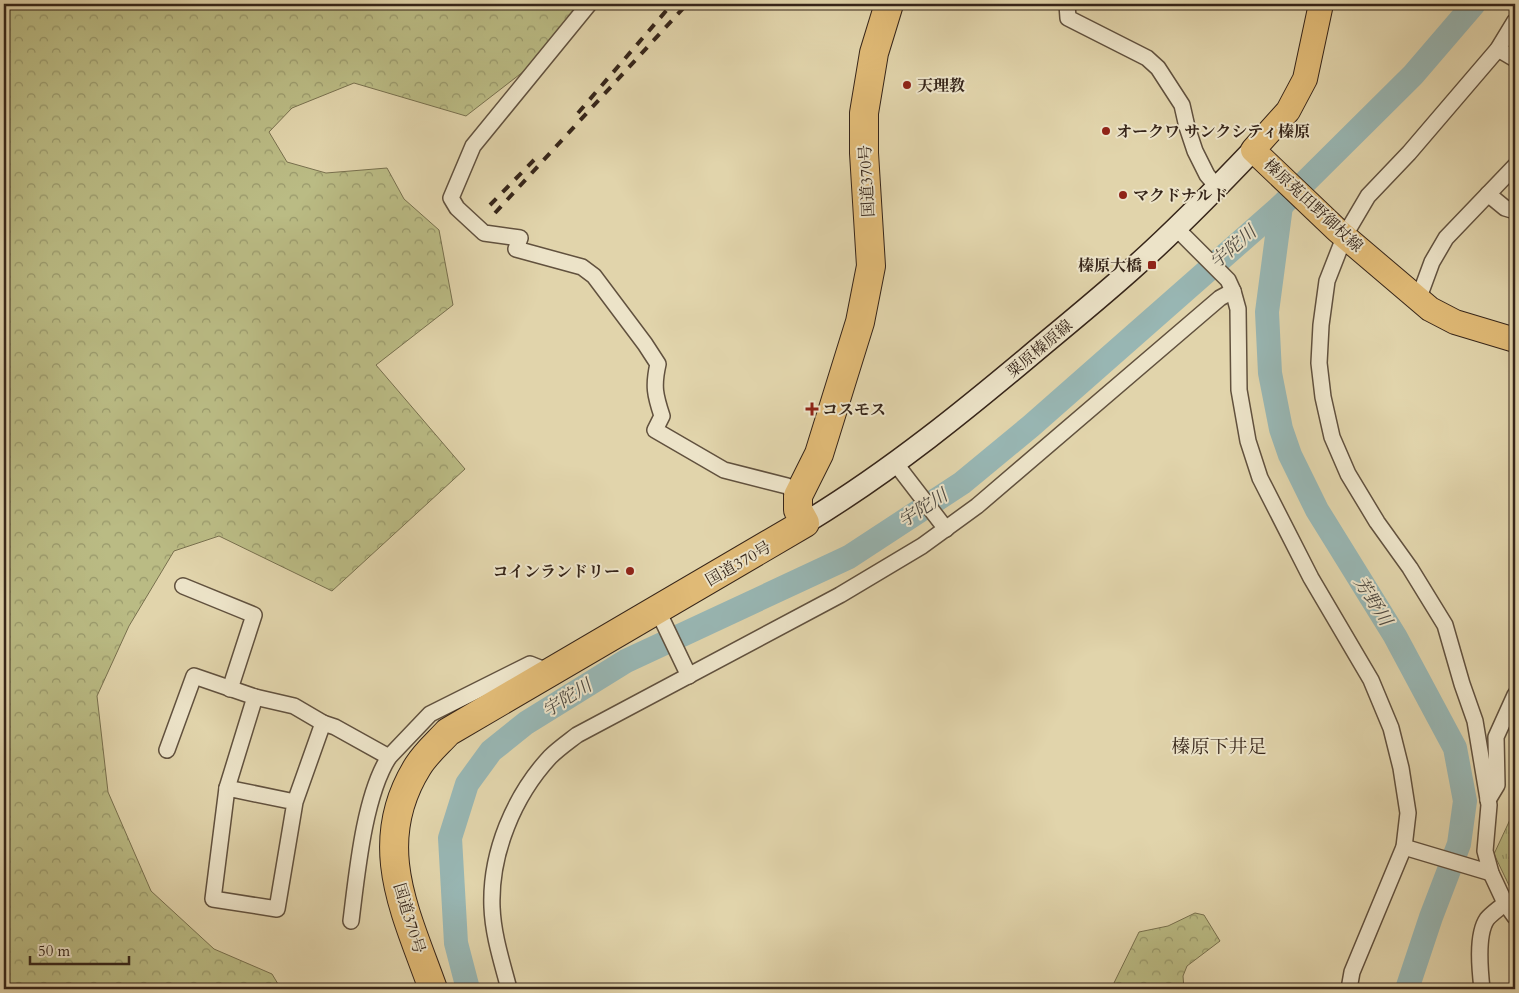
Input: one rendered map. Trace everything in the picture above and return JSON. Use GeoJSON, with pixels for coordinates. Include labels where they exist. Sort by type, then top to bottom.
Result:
{"type":"FeatureCollection","features":[{"type":"Feature","properties":{"kind":"highway","name":"国道370号"},"geometry":{"type":"LineString","coordinates":[[728,570],[760,539],[798,496],[819,454],[860,322],[871,266],[864,153],[864,113],[874,53],[888,4]]}},
{"type":"Feature","properties":{"kind":"highway"},"geometry":{"type":"LineString","coordinates":[[798,496],[798,510],[805,523]]}},
{"type":"Feature","properties":{"kind":"highway","name":"国道370号"},"geometry":{"type":"LineString","coordinates":[[433,989],[398,890],[393,844],[395,822],[408,782],[418,765],[448,732],[550,672],[659,614],[805,523]]}},
{"type":"Feature","properties":{"kind":"main road","name":"榛原菟田野御杖線"},"geometry":{"type":"LineString","coordinates":[[1321,4],[1305,79],[1260,156],[1341,232],[1430,309],[1455,322],[1515,340]]}},
{"type":"Feature","properties":{"kind":"main road","name":"粟原榛原線"},"geometry":{"type":"LineString","coordinates":[[805,523],[844,500],[902,472],[991,390],[1132,269],[1218,188],[1260,156]]}},
{"type":"Feature","properties":{"kind":"street"},"geometry":{"type":"LineString","coordinates":[[589,4],[472,146],[451,198],[457,208],[484,233],[520,238],[516,249],[582,267],[594,276],[658,364],[655,394],[662,416],[655,430],[724,470],[787,486],[798,496]]}},
{"type":"Feature","properties":{"kind":"street"},"geometry":{"type":"LineString","coordinates":[[1067,4],[1068,18],[1147,58],[1158,68],[1182,105],[1195,151],[1207,175],[1218,188]]}},
{"type":"Feature","properties":{"kind":"street"},"geometry":{"type":"LineString","coordinates":[[1515,22],[1498,50],[1409,153],[1368,196],[1341,232],[1327,280],[1321,325],[1319,363],[1322,397],[1332,437],[1348,474],[1445,625],[1475,721],[1488,800],[1485,851],[1491,873],[1505,903],[1515,917]]}},
{"type":"Feature","properties":{"kind":"street"},"geometry":{"type":"LineString","coordinates":[[1498,50],[1515,59]]}},
{"type":"Feature","properties":{"kind":"street"},"geometry":{"type":"LineString","coordinates":[[1418,300],[1432,262],[1452,230],[1515,166]]}},
{"type":"Feature","properties":{"kind":"street"},"geometry":{"type":"LineString","coordinates":[[1488,194],[1505,208],[1515,211]]}},
{"type":"Feature","properties":{"kind":"street"},"geometry":{"type":"LineString","coordinates":[[1176,228],[1231,286],[1238,310],[1240,390],[1248,441],[1260,478],[1302,562],[1370,680],[1391,728],[1401,768],[1408,813],[1410,848],[1352,972],[1349,989]]}},
{"type":"Feature","properties":{"kind":"street"},"geometry":{"type":"LineString","coordinates":[[509,989],[497,944],[492,907],[494,877],[502,839],[523,792],[551,757],[577,735],[688,674],[840,595],[922,546],[944,528],[977,506],[1220,298],[1231,286]]}},
{"type":"Feature","properties":{"kind":"street"},"geometry":{"type":"LineString","coordinates":[[902,472],[944,528]]}},
{"type":"Feature","properties":{"kind":"street"},"geometry":{"type":"LineString","coordinates":[[183,586],[254,615],[230,690]]}},
{"type":"Feature","properties":{"kind":"street"},"geometry":{"type":"LineString","coordinates":[[659,614],[688,674]]}},
{"type":"Feature","properties":{"kind":"street"},"geometry":{"type":"LineString","coordinates":[[350,921],[369,810],[381,769],[389,757],[430,714],[530,664],[550,672]]}},
{"type":"Feature","properties":{"kind":"street"},"geometry":{"type":"LineString","coordinates":[[167,750],[194,676],[230,690],[294,706],[389,757]]}},
{"type":"Feature","properties":{"kind":"street"},"geometry":{"type":"LineString","coordinates":[[1488,800],[1497,785],[1496,737],[1515,695]]}},
{"type":"Feature","properties":{"kind":"street"},"geometry":{"type":"LineString","coordinates":[[255,697],[227,788],[213,900],[277,908],[295,802],[323,723]]}},
{"type":"Feature","properties":{"kind":"street"},"geometry":{"type":"LineString","coordinates":[[227,788],[295,802]]}},
{"type":"Feature","properties":{"kind":"street"},"geometry":{"type":"LineString","coordinates":[[1410,848],[1491,873]]}},
{"type":"Feature","properties":{"kind":"street"},"geometry":{"type":"LineString","coordinates":[[1482,989],[1480,960],[1483,931],[1487,919],[1505,903]]}},
{"type":"Feature","properties":{"kind":"green space"},"geometry":{"type":"Polygon","coordinates":[[[4,4],[579,4],[564,27],[528,68],[466,116],[354,83],[292,108],[269,132],[287,162],[326,173],[387,168],[404,199],[439,230],[453,305],[376,365],[465,469],[332,591],[219,536],[174,551],[129,626],[97,696],[108,792],[151,891],[214,949],[272,974],[281,989],[4,989],[4,4]]]}},
{"type":"Feature","properties":{"kind":"green space"},"geometry":{"type":"Polygon","coordinates":[[[1515,809],[1515,898],[1494,854],[1515,809]]]}},
{"type":"Feature","properties":{"kind":"green space"},"geometry":{"type":"Polygon","coordinates":[[[1195,913],[1204,915],[1220,941],[1187,966],[1183,976],[1184,989],[1111,989],[1139,932],[1168,926],[1195,913]]]}},
{"type":"Feature","properties":{"kind":"waterway","name":"宇陀川"},"geometry":{"type":"LineString","coordinates":[[468,989],[456,943],[450,838],[467,784],[491,751],[526,723],[626,661],[849,557],[962,483],[1031,426],[1281,206],[1413,75],[1474,4]]}},
{"type":"Feature","properties":{"kind":"waterway","name":"芳野川"},"geometry":{"type":"LineString","coordinates":[[1281,206],[1267,312],[1270,373],[1281,429],[1290,455],[1317,510],[1395,636],[1455,748],[1465,801],[1459,844],[1431,917],[1407,989]]}},
{"type":"Feature","properties":{"kind":"railway"},"geometry":{"type":"LineString","coordinates":[[578,113],[672,4]]}},
{"type":"Feature","properties":{"kind":"railway"},"geometry":{"type":"LineString","coordinates":[[495,213],[687,4]]}},
{"type":"Feature","properties":{"kind":"railway"},"geometry":{"type":"LineString","coordinates":[[490,205],[534,160]]}},
{"type":"Feature","properties":{"kind":"place","name":"天理教"},"geometry":{"type":"Point","coordinates":[907,85]}},
{"type":"Feature","properties":{"kind":"place","name":"オークワ サンクシティ榛原"},"geometry":{"type":"Point","coordinates":[1106,131]}},
{"type":"Feature","properties":{"kind":"place","name":"マクドナルド"},"geometry":{"type":"Point","coordinates":[1123,195]}},
{"type":"Feature","properties":{"kind":"place","name":"榛原大橋"},"geometry":{"type":"Point","coordinates":[1152,265]}},
{"type":"Feature","properties":{"kind":"place","name":"コスモス"},"geometry":{"type":"Point","coordinates":[812,409]}},
{"type":"Feature","properties":{"kind":"place","name":"コインランドリー"},"geometry":{"type":"Point","coordinates":[630,571]}},
{"type":"Feature","properties":{"kind":"district","name":"榛原下井足"},"geometry":{"type":"Point","coordinates":[1219,746]}}]}
